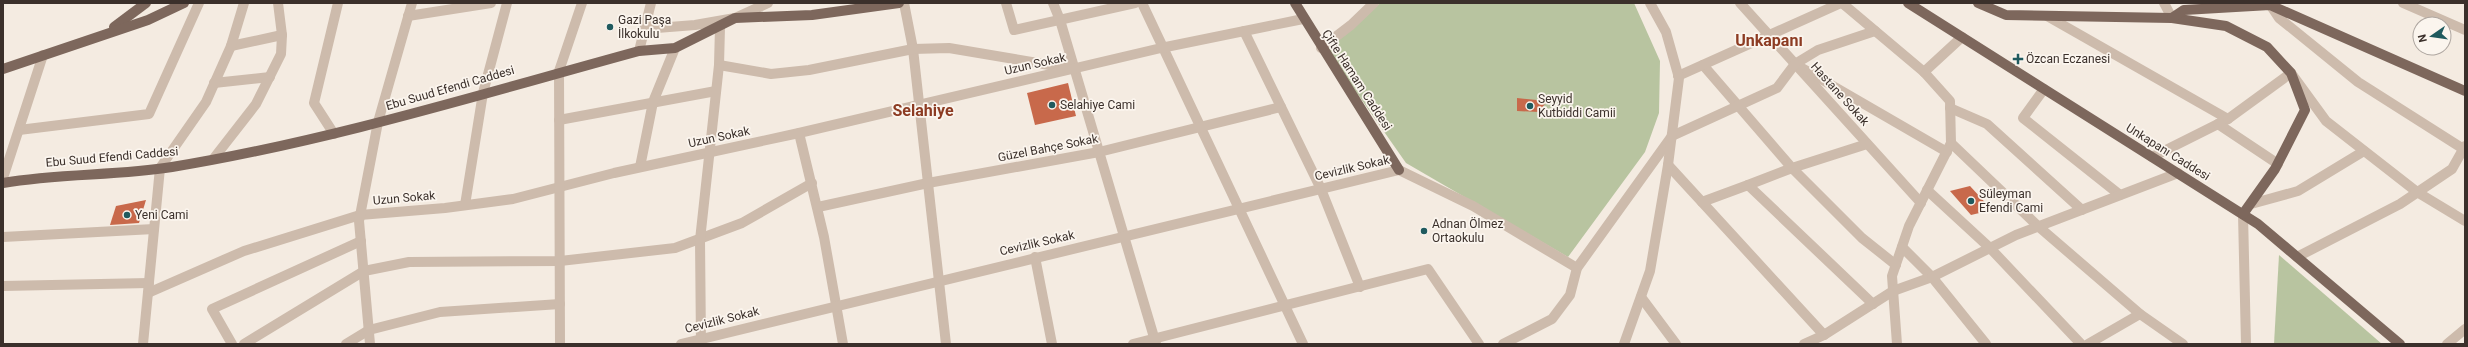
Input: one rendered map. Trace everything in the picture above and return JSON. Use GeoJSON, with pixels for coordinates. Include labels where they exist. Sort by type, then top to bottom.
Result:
{"type":"FeatureCollection","features":[{"type":"Feature","properties":{"kind":"main road"},"geometry":{"type":"LineString","coordinates":[[107,33],[146,3]]}},
{"type":"Feature","properties":{"kind":"main road"},"geometry":{"type":"LineString","coordinates":[[3,69],[148,20],[184,3]]}},
{"type":"Feature","properties":{"kind":"main road","name":"Ebu Suud Efendi Caddesi"},"geometry":{"type":"LineString","coordinates":[[3,183],[38,177],[160,168],[334,134],[559,71],[639,51],[675,48],[720,27],[735,18],[812,15],[899,3]]}},
{"type":"Feature","properties":{"kind":"main road","name":"Çifte Hamam Caddesi"},"geometry":{"type":"LineString","coordinates":[[1295,3],[1321,48],[1399,170]]}},
{"type":"Feature","properties":{"kind":"main road","name":"Unkapanı Caddesi"},"geometry":{"type":"LineString","coordinates":[[1908,3],[2258,224],[2400,344]]}},
{"type":"Feature","properties":{"kind":"main road"},"geometry":{"type":"LineString","coordinates":[[1978,3],[2006,15],[2172,18],[2226,26],[2267,47],[2291,73],[2305,110],[2278,164],[2243,214]]}},
{"type":"Feature","properties":{"kind":"main road"},"geometry":{"type":"LineString","coordinates":[[2172,18],[2184,10],[2270,4],[2465,91]]}},
{"type":"Feature","properties":{"kind":"street"},"geometry":{"type":"LineString","coordinates":[[18,130],[149,114],[199,3]]}},
{"type":"Feature","properties":{"kind":"street"},"geometry":{"type":"LineString","coordinates":[[143,344],[160,168],[206,102],[231,46],[244,3]]}},
{"type":"Feature","properties":{"kind":"street"},"geometry":{"type":"LineString","coordinates":[[214,158],[256,104],[281,54],[282,34],[278,3]]}},
{"type":"Feature","properties":{"kind":"street"},"geometry":{"type":"LineString","coordinates":[[334,134],[314,103],[321,66],[332,35],[338,3]]}},
{"type":"Feature","properties":{"kind":"street"},"geometry":{"type":"LineString","coordinates":[[370,344],[360,215],[378,122],[412,3]]}},
{"type":"Feature","properties":{"kind":"street"},"geometry":{"type":"LineString","coordinates":[[408,16],[491,3]]}},
{"type":"Feature","properties":{"kind":"street"},"geometry":{"type":"LineString","coordinates":[[465,206],[483,93],[507,3]]}},
{"type":"Feature","properties":{"kind":"street"},"geometry":{"type":"LineString","coordinates":[[560,344],[559,71],[582,3]]}},
{"type":"Feature","properties":{"kind":"street"},"geometry":{"type":"LineString","coordinates":[[639,51],[651,3]]}},
{"type":"Feature","properties":{"kind":"street"},"geometry":{"type":"LineString","coordinates":[[644,29],[695,25],[735,18],[768,3]]}},
{"type":"Feature","properties":{"kind":"street"},"geometry":{"type":"LineString","coordinates":[[904,3],[913,49],[920,105],[946,344]]}},
{"type":"Feature","properties":{"kind":"street"},"geometry":{"type":"LineString","coordinates":[[1006,3],[1014,30],[1135,3]]}},
{"type":"Feature","properties":{"kind":"street"},"geometry":{"type":"LineString","coordinates":[[1053,3],[1060,20],[1073,69],[1155,341]]}},
{"type":"Feature","properties":{"kind":"street"},"geometry":{"type":"LineString","coordinates":[[1142,3],[1161,48],[1239,208],[1282,307],[1302,344]]}},
{"type":"Feature","properties":{"kind":"street"},"geometry":{"type":"LineString","coordinates":[[1321,48],[1351,25],[1374,3]]}},
{"type":"Feature","properties":{"kind":"street"},"geometry":{"type":"LineString","coordinates":[[1624,344],[1650,271],[1668,165],[1678,76],[1666,32],[1650,3]]}},
{"type":"Feature","properties":{"kind":"street","name":"Hastane Sokak"},"geometry":{"type":"LineString","coordinates":[[1740,3],[1921,203]]}},
{"type":"Feature","properties":{"kind":"street"},"geometry":{"type":"LineString","coordinates":[[2164,3],[2172,18]]}},
{"type":"Feature","properties":{"kind":"street"},"geometry":{"type":"LineString","coordinates":[[2403,3],[2465,30]]}},
{"type":"Feature","properties":{"kind":"street"},"geometry":{"type":"LineString","coordinates":[[1678,76],[1770,36],[1798,20],[1836,4],[1876,31],[1924,72],[1950,101],[1949,148],[1909,226],[1892,276],[1896,344]]}},
{"type":"Feature","properties":{"kind":"street"},"geometry":{"type":"LineString","coordinates":[[2270,4],[2279,18],[2358,82],[2464,149],[2452,169],[2400,204],[2297,257]]}},
{"type":"Feature","properties":{"kind":"street"},"geometry":{"type":"LineString","coordinates":[[2047,16],[2228,119]]}},
{"type":"Feature","properties":{"kind":"street","name":"Uzun Sokak"},"geometry":{"type":"LineString","coordinates":[[148,288],[244,251],[360,215],[465,206],[513,199],[640,167],[798,133],[1161,48],[1303,19]]}},
{"type":"Feature","properties":{"kind":"street"},"geometry":{"type":"LineString","coordinates":[[700,342],[700,240],[708,152],[720,65],[720,27]]}},
{"type":"Feature","properties":{"kind":"street"},"geometry":{"type":"LineString","coordinates":[[1244,31],[1321,189],[1360,287]]}},
{"type":"Feature","properties":{"kind":"street"},"geometry":{"type":"LineString","coordinates":[[1503,344],[1552,319],[1570,295],[1577,268],[1616,218],[1672,136],[1777,88],[1795,64],[1818,50],[1876,31]]}},
{"type":"Feature","properties":{"kind":"street"},"geometry":{"type":"LineString","coordinates":[[231,46],[282,34]]}},
{"type":"Feature","properties":{"kind":"street"},"geometry":{"type":"LineString","coordinates":[[1924,72],[1962,37]]}},
{"type":"Feature","properties":{"kind":"street"},"geometry":{"type":"LineString","coordinates":[[640,167],[653,102],[675,48]]}},
{"type":"Feature","properties":{"kind":"street"},"geometry":{"type":"LineString","coordinates":[[720,65],[771,74],[809,70],[913,49],[949,48],[1073,69]]}},
{"type":"Feature","properties":{"kind":"street"},"geometry":{"type":"LineString","coordinates":[[3,178],[43,55]]}},
{"type":"Feature","properties":{"kind":"street"},"geometry":{"type":"LineString","coordinates":[[1795,64],[1949,148],[2140,314],[2183,344]]}},
{"type":"Feature","properties":{"kind":"street"},"geometry":{"type":"LineString","coordinates":[[1703,65],[1792,168],[1862,238],[1896,264]]}},
{"type":"Feature","properties":{"kind":"street"},"geometry":{"type":"LineString","coordinates":[[2152,157],[2228,119],[2291,73],[2326,121],[2418,192],[2465,221]]}},
{"type":"Feature","properties":{"kind":"street"},"geometry":{"type":"LineString","coordinates":[[214,83],[270,77]]}},
{"type":"Feature","properties":{"kind":"street"},"geometry":{"type":"LineString","coordinates":[[2044,89],[2023,118],[2120,195]]}},
{"type":"Feature","properties":{"kind":"street"},"geometry":{"type":"LineString","coordinates":[[559,120],[716,91]]}},
{"type":"Feature","properties":{"kind":"street","name":"Güzel Bahçe Sokak"},"geometry":{"type":"LineString","coordinates":[[818,207],[928,184],[1099,152],[1281,107]]}},
{"type":"Feature","properties":{"kind":"street"},"geometry":{"type":"LineString","coordinates":[[1950,108],[1987,124],[2082,210]]}},
{"type":"Feature","properties":{"kind":"street"},"geometry":{"type":"LineString","coordinates":[[2218,124],[2278,164]]}},
{"type":"Feature","properties":{"kind":"street"},"geometry":{"type":"LineString","coordinates":[[798,133],[818,207],[838,305],[843,344]]}},
{"type":"Feature","properties":{"kind":"street"},"geometry":{"type":"LineString","coordinates":[[1702,202],[1792,168],[1867,144]]}},
{"type":"Feature","properties":{"kind":"street"},"geometry":{"type":"LineString","coordinates":[[2251,204],[2298,191],[2364,151]]}},
{"type":"Feature","properties":{"kind":"street"},"geometry":{"type":"LineString","coordinates":[[1668,165],[1824,335]]}},
{"type":"Feature","properties":{"kind":"street"},"geometry":{"type":"LineString","coordinates":[[1399,170],[1473,206],[1577,268]]}},
{"type":"Feature","properties":{"kind":"street","name":"Cevizlik Sokak"},"geometry":{"type":"LineString","coordinates":[[681,344],[700,342],[939,280],[1399,170]]}},
{"type":"Feature","properties":{"kind":"street"},"geometry":{"type":"LineString","coordinates":[[1804,344],[1824,335],[1893,291],[1932,277],[1990,248],[2039,226],[2178,173]]}},
{"type":"Feature","properties":{"kind":"street"},"geometry":{"type":"LineString","coordinates":[[244,344],[364,271],[409,262],[560,261],[675,248],[700,240],[742,223],[812,183]]}},
{"type":"Feature","properties":{"kind":"street"},"geometry":{"type":"LineString","coordinates":[[1748,185],[1873,304]]}},
{"type":"Feature","properties":{"kind":"street"},"geometry":{"type":"LineString","coordinates":[[1927,190],[1990,248],[2081,344]]}},
{"type":"Feature","properties":{"kind":"street"},"geometry":{"type":"LineString","coordinates":[[2243,214],[2246,344]]}},
{"type":"Feature","properties":{"kind":"street"},"geometry":{"type":"LineString","coordinates":[[3,237],[154,229]]}},
{"type":"Feature","properties":{"kind":"street"},"geometry":{"type":"LineString","coordinates":[[232,344],[212,309],[361,241]]}},
{"type":"Feature","properties":{"kind":"street"},"geometry":{"type":"LineString","coordinates":[[1902,247],[1932,277],[1986,344]]}},
{"type":"Feature","properties":{"kind":"street"},"geometry":{"type":"LineString","coordinates":[[1035,257],[1052,344]]}},
{"type":"Feature","properties":{"kind":"street"},"geometry":{"type":"LineString","coordinates":[[1133,344],[1155,341],[1428,269],[1478,344]]}},
{"type":"Feature","properties":{"kind":"street"},"geometry":{"type":"LineString","coordinates":[[3,286],[148,288]]}},
{"type":"Feature","properties":{"kind":"street"},"geometry":{"type":"LineString","coordinates":[[1641,297],[1676,344]]}},
{"type":"Feature","properties":{"kind":"street"},"geometry":{"type":"LineString","coordinates":[[346,344],[369,330],[440,312],[560,304]]}},
{"type":"Feature","properties":{"kind":"street"},"geometry":{"type":"LineString","coordinates":[[2088,344],[2140,314]]}},
{"type":"Feature","properties":{"kind":"street"},"geometry":{"type":"LineString","coordinates":[[2447,344],[2465,329]]}},
{"type":"Feature","properties":{"kind":"green space"},"geometry":{"type":"Polygon","coordinates":[[[1380,3],[1634,3],[1660,61],[1659,113],[1645,152],[1568,257],[1406,163],[1326,49],[1357,25],[1380,3]]]}},
{"type":"Feature","properties":{"kind":"green space"},"geometry":{"type":"Polygon","coordinates":[[[2279,255],[2382,344],[2274,344],[2279,255]]]}},
{"type":"Feature","properties":{"kind":"building","name":"Selahiye Cami"},"geometry":{"type":"Polygon","coordinates":[[[1068,83],[1076,116],[1035,125],[1027,93],[1068,83]]]}},
{"type":"Feature","properties":{"kind":"building","name":"Seyyid Kutbiddi Camii"},"geometry":{"type":"Polygon","coordinates":[[[1517,98],[1547,101],[1539,112],[1517,111],[1517,98]]]}},
{"type":"Feature","properties":{"kind":"building","name":"Süleyman Efendi Cami"},"geometry":{"type":"Polygon","coordinates":[[[1970,186],[1992,210],[1971,215],[1950,191],[1970,186]]]}},
{"type":"Feature","properties":{"kind":"building","name":"Yeni Cami"},"geometry":{"type":"Polygon","coordinates":[[[146,200],[139,223],[110,225],[116,206],[146,200]]]}},
{"type":"Feature","properties":{"kind":"place","name":"Gazi Paşa İlkokulu"},"geometry":{"type":"Point","coordinates":[610,27]}},
{"type":"Feature","properties":{"kind":"place","name":"Özcan Eczanesi"},"geometry":{"type":"Point","coordinates":[2018,59]}},
{"type":"Feature","properties":{"kind":"place","name":"Selahiye Cami"},"geometry":{"type":"Point","coordinates":[1052,105]}},
{"type":"Feature","properties":{"kind":"place","name":"Seyyid Kutbiddi Camii"},"geometry":{"type":"Point","coordinates":[1530,106]}},
{"type":"Feature","properties":{"kind":"place","name":"Süleyman Efendi Cami"},"geometry":{"type":"Point","coordinates":[1971,201]}},
{"type":"Feature","properties":{"kind":"place","name":"Yeni Cami"},"geometry":{"type":"Point","coordinates":[127,215]}},
{"type":"Feature","properties":{"kind":"place","name":"Adnan Ölmez Ortaokulu"},"geometry":{"type":"Point","coordinates":[1424,231]}},
{"type":"Feature","properties":{"kind":"district","name":"Unkapanı"},"geometry":{"type":"Point","coordinates":[1769,40]}},
{"type":"Feature","properties":{"kind":"district","name":"Selahiye"},"geometry":{"type":"Point","coordinates":[923,110]}}]}
